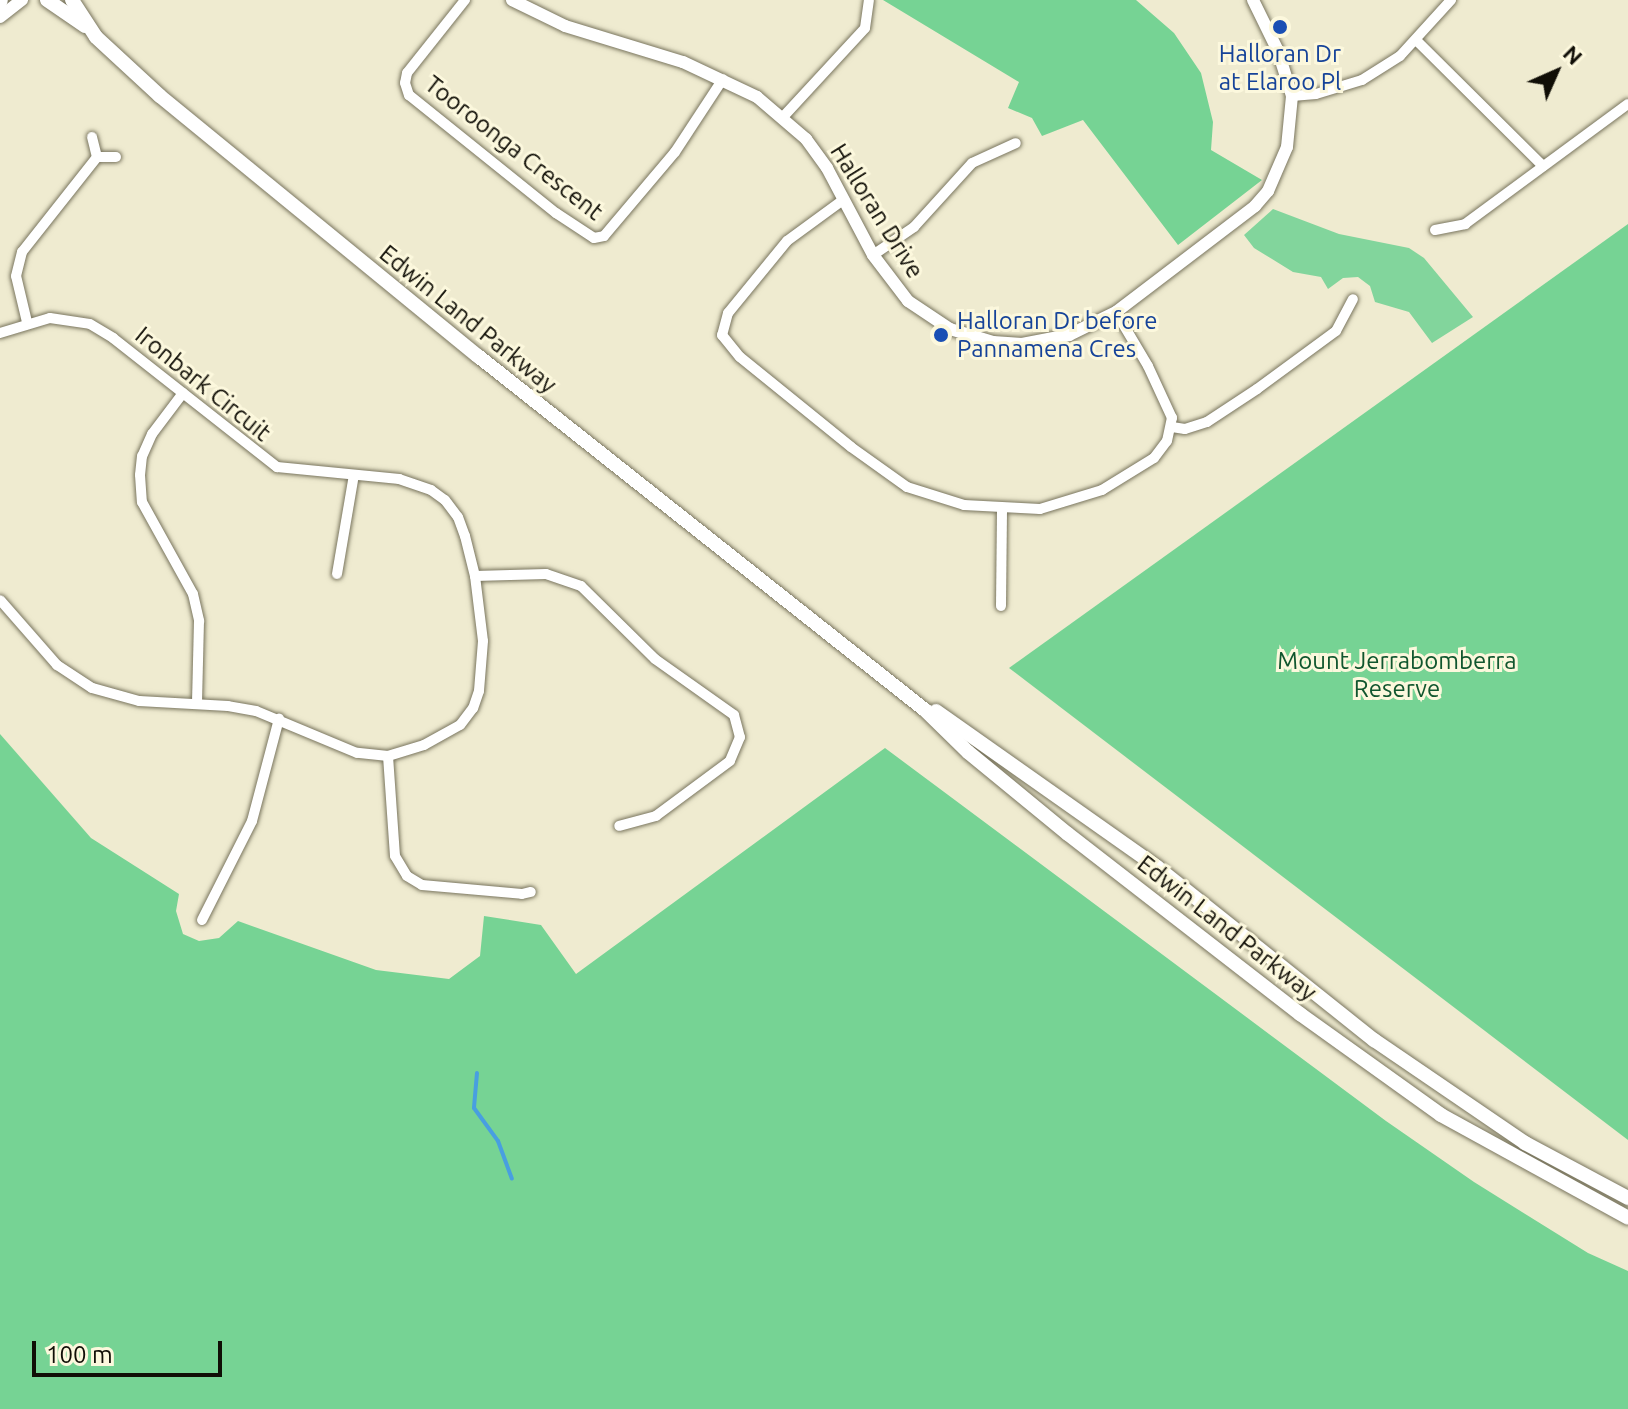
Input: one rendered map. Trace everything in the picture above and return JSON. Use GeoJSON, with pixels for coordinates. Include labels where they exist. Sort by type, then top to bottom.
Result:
{"type":"FeatureCollection","features":[{"type":"Feature","properties":{"kind":"main road","name":"Edwin Land Parkway"},"geometry":{"type":"LineString","coordinates":[[47,0],[89,28]]}},
{"type":"Feature","properties":{"kind":"main road","name":"Edwin Land Parkway"},"geometry":{"type":"LineString","coordinates":[[72,0],[89,28],[120,62],[182,115],[478,356],[828,633],[1068,834],[1300,1014],[1441,1115],[1628,1218]]}},
{"type":"Feature","properties":{"kind":"main road","name":"Edwin Land Parkway"},"geometry":{"type":"LineString","coordinates":[[828,633],[1157,867],[1374,1040],[1525,1143],[1628,1198]]}},
{"type":"Feature","properties":{"kind":"street"},"geometry":{"type":"LineString","coordinates":[[0,17],[22,0]]}},
{"type":"Feature","properties":{"kind":"street","name":"Tooroonga Crescent"},"geometry":{"type":"LineString","coordinates":[[465,0],[407,73],[405,83],[409,95],[556,213],[594,238],[604,236],[666,163],[723,79]]}},
{"type":"Feature","properties":{"kind":"street","name":"Halloran Drive"},"geometry":{"type":"LineString","coordinates":[[512,0],[565,26],[683,62],[757,97],[783,117],[820,158],[873,255],[908,301],[950,329],[973,337],[993,342],[1042,343],[1069,335],[1116,312],[1255,206],[1268,191],[1287,147],[1292,96],[1278,51],[1253,0]]}},
{"type":"Feature","properties":{"kind":"street"},"geometry":{"type":"LineString","coordinates":[[783,117],[865,28],[869,0]]}},
{"type":"Feature","properties":{"kind":"street"},"geometry":{"type":"LineString","coordinates":[[1292,96],[1316,94],[1362,80],[1400,56],[1451,0]]}},
{"type":"Feature","properties":{"kind":"street"},"geometry":{"type":"LineString","coordinates":[[1416,40],[1543,166]]}},
{"type":"Feature","properties":{"kind":"street"},"geometry":{"type":"LineString","coordinates":[[1435,230],[1465,224],[1628,104]]}},
{"type":"Feature","properties":{"kind":"street"},"geometry":{"type":"LineString","coordinates":[[92,137],[97,157]]}},
{"type":"Feature","properties":{"kind":"street"},"geometry":{"type":"LineString","coordinates":[[873,255],[914,227],[972,163],[1016,143]]}},
{"type":"Feature","properties":{"kind":"street"},"geometry":{"type":"LineString","coordinates":[[97,157],[116,157]]}},
{"type":"Feature","properties":{"kind":"street"},"geometry":{"type":"LineString","coordinates":[[27,322],[16,276],[20,256],[97,157]]}},
{"type":"Feature","properties":{"kind":"street"},"geometry":{"type":"LineString","coordinates":[[843,200],[787,241],[728,313],[722,329],[724,340],[740,357],[890,477],[946,501],[1002,509],[1040,509],[1102,490],[1154,458],[1163,449],[1172,427],[1172,418],[1148,366],[1116,312]]}},
{"type":"Feature","properties":{"kind":"street"},"geometry":{"type":"LineString","coordinates":[[1172,427],[1185,429],[1207,422],[1257,389],[1336,331],[1353,299]]}},
{"type":"Feature","properties":{"kind":"street","name":"Ironbark Circuit"},"geometry":{"type":"LineString","coordinates":[[0,333],[27,322],[58,318],[97,327],[277,467],[416,483],[445,500],[462,526],[475,576],[483,664],[473,708],[460,725],[416,748],[388,756],[348,751],[279,719],[242,708],[128,699],[80,682],[50,658],[0,600]]}},
{"type":"Feature","properties":{"kind":"street"},"geometry":{"type":"LineString","coordinates":[[183,393],[152,434],[142,456],[140,475],[142,502],[193,594],[199,621],[197,704]]}},
{"type":"Feature","properties":{"kind":"street"},"geometry":{"type":"LineString","coordinates":[[337,574],[354,475]]}},
{"type":"Feature","properties":{"kind":"street"},"geometry":{"type":"LineString","coordinates":[[1001,606],[1002,509]]}},
{"type":"Feature","properties":{"kind":"street"},"geometry":{"type":"LineString","coordinates":[[475,576],[546,574],[581,586],[666,668],[734,715],[739,742],[730,761],[656,816],[619,826]]}},
{"type":"Feature","properties":{"kind":"street"},"geometry":{"type":"LineString","coordinates":[[202,920],[252,821],[279,719]]}},
{"type":"Feature","properties":{"kind":"street"},"geometry":{"type":"LineString","coordinates":[[388,756],[395,856],[407,876],[422,885],[522,894],[531,892]]}},
{"type":"Feature","properties":{"kind":"green space"},"geometry":{"type":"Polygon","coordinates":[[[883,0],[1136,0],[1174,33],[1201,73],[1213,122],[1211,150],[1262,180],[1178,245],[1083,120],[1042,136],[1032,118],[1008,108],[1019,82],[883,0]]]}},
{"type":"Feature","properties":{"kind":"green space"},"geometry":{"type":"Polygon","coordinates":[[[1273,209],[1339,234],[1409,248],[1424,258],[1473,317],[1432,343],[1409,312],[1375,302],[1370,286],[1358,277],[1343,278],[1328,289],[1321,277],[1293,272],[1254,248],[1244,235],[1273,209]]]}},
{"type":"Feature","properties":{"kind":"green space","name":"Mount Jerrabomberra Reserve"},"geometry":{"type":"Polygon","coordinates":[[[1628,224],[1628,1140],[1009,668],[1628,224]]]}},
{"type":"Feature","properties":{"kind":"green space"},"geometry":{"type":"Polygon","coordinates":[[[0,734],[91,838],[179,894],[176,911],[183,934],[199,941],[219,938],[238,921],[376,970],[449,979],[480,956],[484,916],[541,925],[576,974],[885,748],[1386,1121],[1474,1182],[1588,1253],[1628,1271],[1628,1409],[0,1409],[0,734]]]}},
{"type":"Feature","properties":{"kind":"waterway"},"geometry":{"type":"LineString","coordinates":[[477,1073],[474,1108],[498,1141],[512,1179]]}},
{"type":"Feature","properties":{"kind":"place","name":"Halloran Dr at Elaroo Pl"},"geometry":{"type":"Point","coordinates":[1280,27]}},
{"type":"Feature","properties":{"kind":"place","name":"Halloran Dr before Pannamena Cres"},"geometry":{"type":"Point","coordinates":[941,335]}}]}
